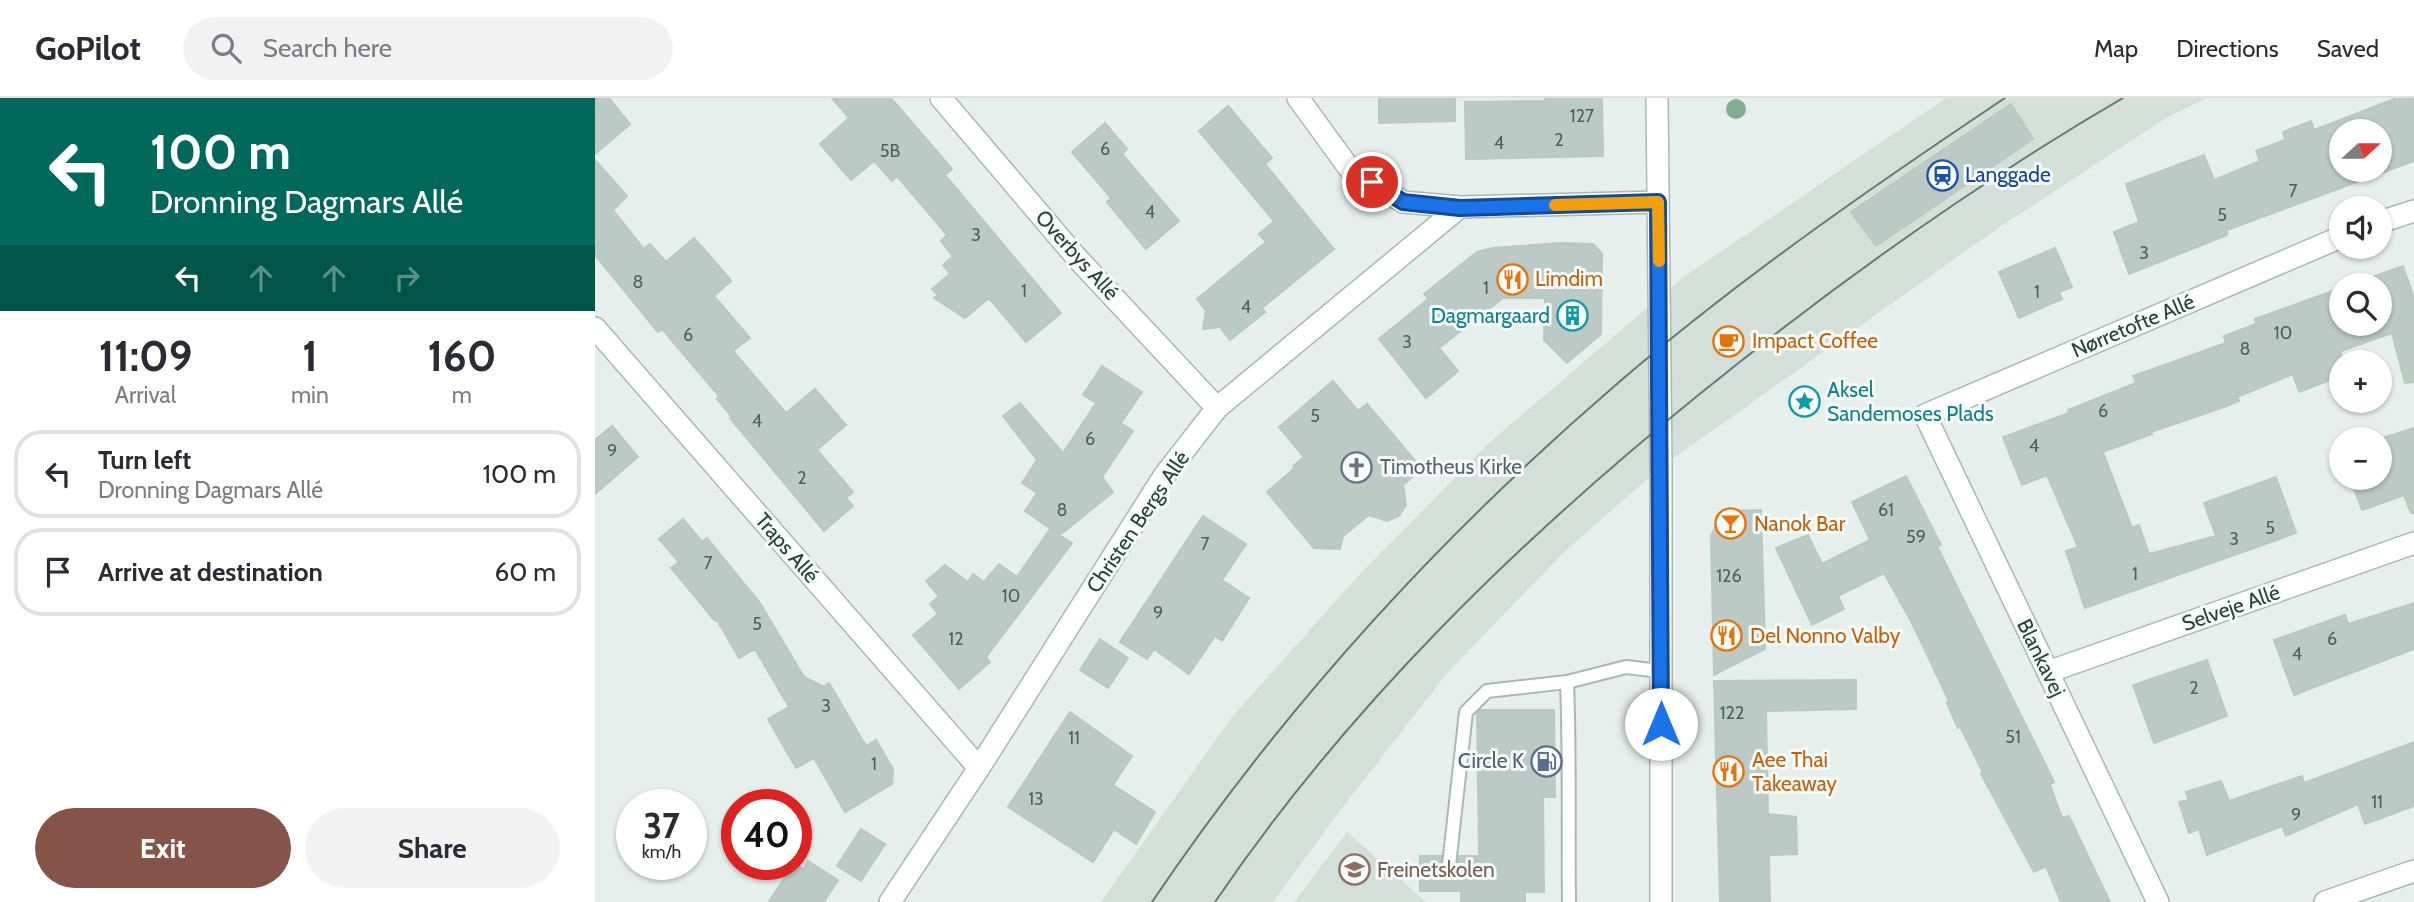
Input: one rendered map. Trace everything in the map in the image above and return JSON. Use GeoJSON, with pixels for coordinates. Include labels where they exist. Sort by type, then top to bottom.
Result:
{"type":"FeatureCollection","features":[{"type":"Feature","properties":{"kind":"street","name":"Overbys Allé"},"geometry":{"type":"LineString","coordinates":[[941,98],[1077,258],[1217,408]]}},
{"type":"Feature","properties":{"kind":"street"},"geometry":{"type":"LineString","coordinates":[[1298,98],[1349,167],[1403,202],[1460,208],[1658,202]]}},
{"type":"Feature","properties":{"kind":"street"},"geometry":{"type":"LineString","coordinates":[[1657,98],[1661,456],[1661,902]]}},
{"type":"Feature","properties":{"kind":"street","name":"Christen Bergs Allé"},"geometry":{"type":"LineString","coordinates":[[890,902],[979,768],[1164,476],[1217,408],[1460,208]]}},
{"type":"Feature","properties":{"kind":"street"},"geometry":{"type":"LineString","coordinates":[[2392,218],[2414,211]]}},
{"type":"Feature","properties":{"kind":"street","name":"Nørretofte Allé"},"geometry":{"type":"LineString","coordinates":[[1925,415],[2329,242]]}},
{"type":"Feature","properties":{"kind":"street","name":"Traps Allé"},"geometry":{"type":"LineString","coordinates":[[595,328],[979,768]]}},
{"type":"Feature","properties":{"kind":"street","name":"Blankavej"},"geometry":{"type":"LineString","coordinates":[[1925,415],[2158,902]]}},
{"type":"Feature","properties":{"kind":"street","name":"Selveje Allé"},"geometry":{"type":"LineString","coordinates":[[2047,672],[2414,543]]}},
{"type":"Feature","properties":{"kind":"street"},"geometry":{"type":"LineString","coordinates":[[2325,902],[2414,871]]}},
{"type":"Feature","properties":{"kind":"lane"},"geometry":{"type":"LineString","coordinates":[[1449,865],[1456,782],[1466,712],[1487,691],[1567,682],[1626,667],[1660,671]]}},
{"type":"Feature","properties":{"kind":"lane"},"geometry":{"type":"LineString","coordinates":[[1567,682],[1571,793],[1568,818],[1569,902]]}},
{"type":"Feature","properties":{"kind":"shaded area"},"geometry":{"type":"Polygon","coordinates":[[[1946,98],[2207,98],[2168,117],[2001,226],[1661,467],[1562,554],[1448,672],[1273,902],[1101,902],[1232,717],[1360,574],[1490,442],[1681,279],[1946,98]]]}},
{"type":"Feature","properties":{"kind":"shaded area","name":"Freinetskolen"},"geometry":{"type":"Polygon","coordinates":[[[1347,832],[1426,902],[1294,902],[1347,832]]]}},
{"type":"Feature","properties":{"kind":"building"},"geometry":{"type":"Polygon","coordinates":[[[595,98],[609,98],[630,124],[595,154],[595,98]]]}},
{"type":"Feature","properties":{"kind":"building"},"geometry":{"type":"Polygon","coordinates":[[[832,98],[891,98],[952,169],[945,175],[1061,313],[1026,342],[989,298],[965,318],[934,298],[938,295],[932,289],[950,274],[943,265],[953,256],[941,241],[947,235],[897,176],[892,181],[874,161],[851,180],[820,144],[849,118],[832,98]]]}},
{"type":"Feature","properties":{"kind":"building"},"geometry":{"type":"Polygon","coordinates":[[[1379,98],[1455,98],[1455,121],[1379,123],[1379,98]]]}},
{"type":"Feature","properties":{"kind":"building"},"geometry":{"type":"Polygon","coordinates":[[[1545,98],[1602,98],[1603,156],[1466,159],[1465,102],[1545,101],[1545,98]]]}},
{"type":"Feature","properties":{"kind":"building"},"geometry":{"type":"Polygon","coordinates":[[[2397,98],[2414,98],[2414,161],[2392,169],[2392,119],[2343,119],[2397,98]]]}},
{"type":"Feature","properties":{"kind":"building"},"geometry":{"type":"Polygon","coordinates":[[[2011,104],[2033,139],[1876,246],[1851,212],[2011,104]]]}},
{"type":"Feature","properties":{"kind":"building"},"geometry":{"type":"Polygon","coordinates":[[[1228,106],[1272,158],[1265,164],[1334,249],[1262,308],[1265,312],[1230,340],[1220,327],[1203,329],[1206,311],[1197,299],[1266,242],[1259,234],[1274,221],[1199,131],[1228,106]]]}},
{"type":"Feature","properties":{"kind":"building"},"geometry":{"type":"Polygon","coordinates":[[[2311,121],[2314,130],[2329,124],[2329,182],[2357,182],[2227,230],[2227,235],[2129,274],[2114,232],[2139,222],[2126,184],[2204,155],[2214,180],[2260,161],[2256,151],[2285,140],[2283,132],[2311,121]]]}},
{"type":"Feature","properties":{"kind":"building"},"geometry":{"type":"Polygon","coordinates":[[[1105,123],[1127,149],[1122,154],[1179,221],[1146,249],[1107,202],[1111,198],[1072,152],[1105,123]]]}},
{"type":"Feature","properties":{"kind":"building"},"geometry":{"type":"Polygon","coordinates":[[[595,160],[627,196],[613,210],[644,249],[650,244],[666,262],[694,238],[730,279],[714,296],[750,338],[733,351],[786,413],[815,389],[846,425],[817,450],[853,492],[846,498],[853,506],[824,531],[730,418],[732,417],[717,399],[719,396],[662,329],[658,332],[595,255],[595,160]]]}},
{"type":"Feature","properties":{"kind":"building","name":"Dagmargaard"},"geometry":{"type":"Polygon","coordinates":[[[1560,243],[1593,244],[1602,254],[1601,334],[1567,363],[1544,340],[1545,298],[1503,298],[1439,348],[1458,371],[1426,398],[1379,339],[1428,299],[1424,294],[1477,252],[1492,248],[1560,243]]]}},
{"type":"Feature","properties":{"kind":"building"},"geometry":{"type":"Polygon","coordinates":[[[2055,248],[2072,287],[2059,292],[2062,299],[2019,318],[1999,272],[2055,248]]]}},
{"type":"Feature","properties":{"kind":"building"},"geometry":{"type":"Polygon","coordinates":[[[2403,266],[2414,298],[2414,382],[2405,383],[2392,333],[2392,273],[2383,273],[2403,266]]]}},
{"type":"Feature","properties":{"kind":"building"},"geometry":{"type":"Polygon","coordinates":[[[2329,292],[2329,336],[2384,336],[2344,350],[2329,350],[2329,381],[2299,392],[2293,374],[2237,397],[2239,401],[2103,452],[2132,528],[2139,525],[2149,554],[2216,536],[2204,503],[2276,477],[2296,533],[2085,608],[2066,551],[2078,547],[2047,475],[2022,485],[2003,437],[2069,413],[2068,410],[2136,383],[2133,376],[2226,343],[2224,336],[2256,324],[2255,319],[2329,292]]]}},
{"type":"Feature","properties":{"kind":"building"},"geometry":{"type":"Polygon","coordinates":[[[1102,366],[1142,392],[1121,423],[1133,431],[1102,477],[1113,492],[1060,535],[1025,511],[1037,493],[1022,483],[1037,460],[1003,416],[1020,403],[1063,453],[1096,403],[1083,395],[1102,366]]]}},
{"type":"Feature","properties":{"kind":"building","name":"Timotheus Kirke"},"geometry":{"type":"Polygon","coordinates":[[[1333,381],[1358,411],[1367,404],[1422,469],[1403,485],[1406,505],[1399,516],[1387,521],[1369,515],[1343,536],[1340,549],[1314,548],[1267,492],[1304,457],[1279,427],[1333,381]]]}},
{"type":"Feature","properties":{"kind":"building"},"geometry":{"type":"Polygon","coordinates":[[[612,426],[638,457],[595,494],[595,440],[612,426]]]}},
{"type":"Feature","properties":{"kind":"building"},"geometry":{"type":"Polygon","coordinates":[[[2414,428],[2414,513],[2411,513],[2404,495],[2362,510],[2354,490],[2392,490],[2392,435],[2414,428]]]}},
{"type":"Feature","properties":{"kind":"building"},"geometry":{"type":"Polygon","coordinates":[[[1906,476],[1941,545],[1937,546],[2054,782],[2050,784],[2062,818],[2069,816],[2110,902],[2061,902],[2046,866],[2034,872],[1981,774],[1983,773],[1960,726],[1958,728],[1947,703],[1949,701],[1913,625],[1884,573],[1838,596],[1844,609],[1812,625],[1776,548],[1808,535],[1822,564],[1870,540],[1852,502],[1906,476]]]}},
{"type":"Feature","properties":{"kind":"building"},"geometry":{"type":"Polygon","coordinates":[[[1761,510],[1765,649],[1714,675],[1711,536],[1724,511],[1761,510]]]}},
{"type":"Feature","properties":{"kind":"building"},"geometry":{"type":"Polygon","coordinates":[[[1203,516],[1246,544],[1222,580],[1249,598],[1222,641],[1215,636],[1189,674],[1154,649],[1147,659],[1120,642],[1203,516]]]}},
{"type":"Feature","properties":{"kind":"building"},"geometry":{"type":"Polygon","coordinates":[[[683,519],[702,542],[707,538],[760,603],[804,677],[824,687],[829,683],[866,746],[876,740],[893,769],[892,784],[845,812],[814,758],[796,768],[768,719],[789,707],[755,649],[739,658],[717,620],[715,621],[671,568],[679,562],[659,539],[683,519]]]}},
{"type":"Feature","properties":{"kind":"building"},"geometry":{"type":"Polygon","coordinates":[[[1050,529],[1072,543],[986,657],[990,662],[959,689],[913,635],[938,614],[930,604],[939,596],[926,581],[945,565],[968,582],[973,574],[984,582],[999,564],[1017,577],[1050,529]]]}},
{"type":"Feature","properties":{"kind":"building"},"geometry":{"type":"Polygon","coordinates":[[[2414,603],[2414,649],[2294,695],[2274,640],[2345,615],[2348,624],[2414,603]]]}},
{"type":"Feature","properties":{"kind":"building"},"geometry":{"type":"Polygon","coordinates":[[[1100,639],[1128,658],[1108,688],[1080,670],[1100,639]]]}},
{"type":"Feature","properties":{"kind":"building"},"geometry":{"type":"Polygon","coordinates":[[[2207,660],[2227,716],[2154,743],[2133,685],[2207,660]]]}},
{"type":"Feature","properties":{"kind":"building"},"geometry":{"type":"Polygon","coordinates":[[[1856,680],[1856,709],[1766,711],[1768,814],[1796,817],[1797,854],[1769,855],[1770,902],[1720,902],[1714,681],[1856,680]]]}},
{"type":"Feature","properties":{"kind":"building"},"geometry":{"type":"Polygon","coordinates":[[[1480,710],[1554,710],[1555,797],[1543,797],[1544,892],[1525,892],[1525,902],[1461,902],[1461,891],[1420,891],[1420,856],[1441,856],[1441,868],[1449,874],[1456,870],[1459,856],[1479,856],[1477,713],[1480,710]]]}},
{"type":"Feature","properties":{"kind":"building"},"geometry":{"type":"Polygon","coordinates":[[[1070,712],[1132,756],[1113,785],[1155,812],[1136,844],[1114,829],[1093,862],[1008,807],[1070,712]]]}},
{"type":"Feature","properties":{"kind":"building"},"geometry":{"type":"Polygon","coordinates":[[[2414,742],[2414,806],[2365,824],[2358,804],[2286,836],[2282,826],[2207,855],[2199,829],[2189,833],[2179,802],[2189,800],[2186,792],[2221,781],[2229,801],[2302,776],[2304,783],[2414,742]]]}},
{"type":"Feature","properties":{"kind":"building"},"geometry":{"type":"Polygon","coordinates":[[[861,829],[885,844],[861,881],[837,866],[861,829]]]}},
{"type":"Feature","properties":{"kind":"building"},"geometry":{"type":"Polygon","coordinates":[[[812,864],[838,880],[824,902],[769,902],[783,880],[812,880],[812,864]]]}},
{"type":"Feature","properties":{"kind":"tram line"},"geometry":{"type":"LineString","coordinates":[[1152,902],[1202,830],[1310,693],[1427,563],[1489,501],[1618,383],[1711,307],[1856,200],[2005,98]]}},
{"type":"Feature","properties":{"kind":"tram line"},"geometry":{"type":"LineString","coordinates":[[1215,902],[1320,762],[1377,696],[1499,570],[1563,511],[1696,397],[1798,316],[1957,202],[2123,98]]}},
{"type":"Feature","properties":{"kind":"slow traffic"},"geometry":{"type":"LineString","coordinates":[[1555,205],[1658,202],[1659,261]]}},
{"type":"Feature","properties":{"kind":"place","name":"Langgade"},"geometry":{"type":"Point","coordinates":[1942,175]}},
{"type":"Feature","properties":{"kind":"place","name":"Limdim"},"geometry":{"type":"Point","coordinates":[1512,279]}},
{"type":"Feature","properties":{"kind":"place","name":"Dagmargaard"},"geometry":{"type":"Point","coordinates":[1573,316]}},
{"type":"Feature","properties":{"kind":"place","name":"Impact Coffee"},"geometry":{"type":"Point","coordinates":[1729,341]}},
{"type":"Feature","properties":{"kind":"place","name":"Aksel Sandemoses Plads"},"geometry":{"type":"Point","coordinates":[1804,402]}},
{"type":"Feature","properties":{"kind":"place","name":"Timotheus Kirke"},"geometry":{"type":"Point","coordinates":[1357,467]}},
{"type":"Feature","properties":{"kind":"place","name":"Nanok Bar"},"geometry":{"type":"Point","coordinates":[1731,524]}},
{"type":"Feature","properties":{"kind":"place","name":"Del Nonno Valby"},"geometry":{"type":"Point","coordinates":[1727,636]}},
{"type":"Feature","properties":{"kind":"place","name":"Circle K"},"geometry":{"type":"Point","coordinates":[1547,761]}},
{"type":"Feature","properties":{"kind":"place","name":"Aee Thai Takeaway"},"geometry":{"type":"Point","coordinates":[1729,772]}},
{"type":"Feature","properties":{"kind":"place","name":"Freinetskolen"},"geometry":{"type":"Point","coordinates":[1354,870]}},
{"type":"Feature","properties":{"kind":"route"},"geometry":{"type":"LineString","coordinates":[[1372,182],[1403,202],[1460,208],[1658,202],[1661,724]]}}]}
